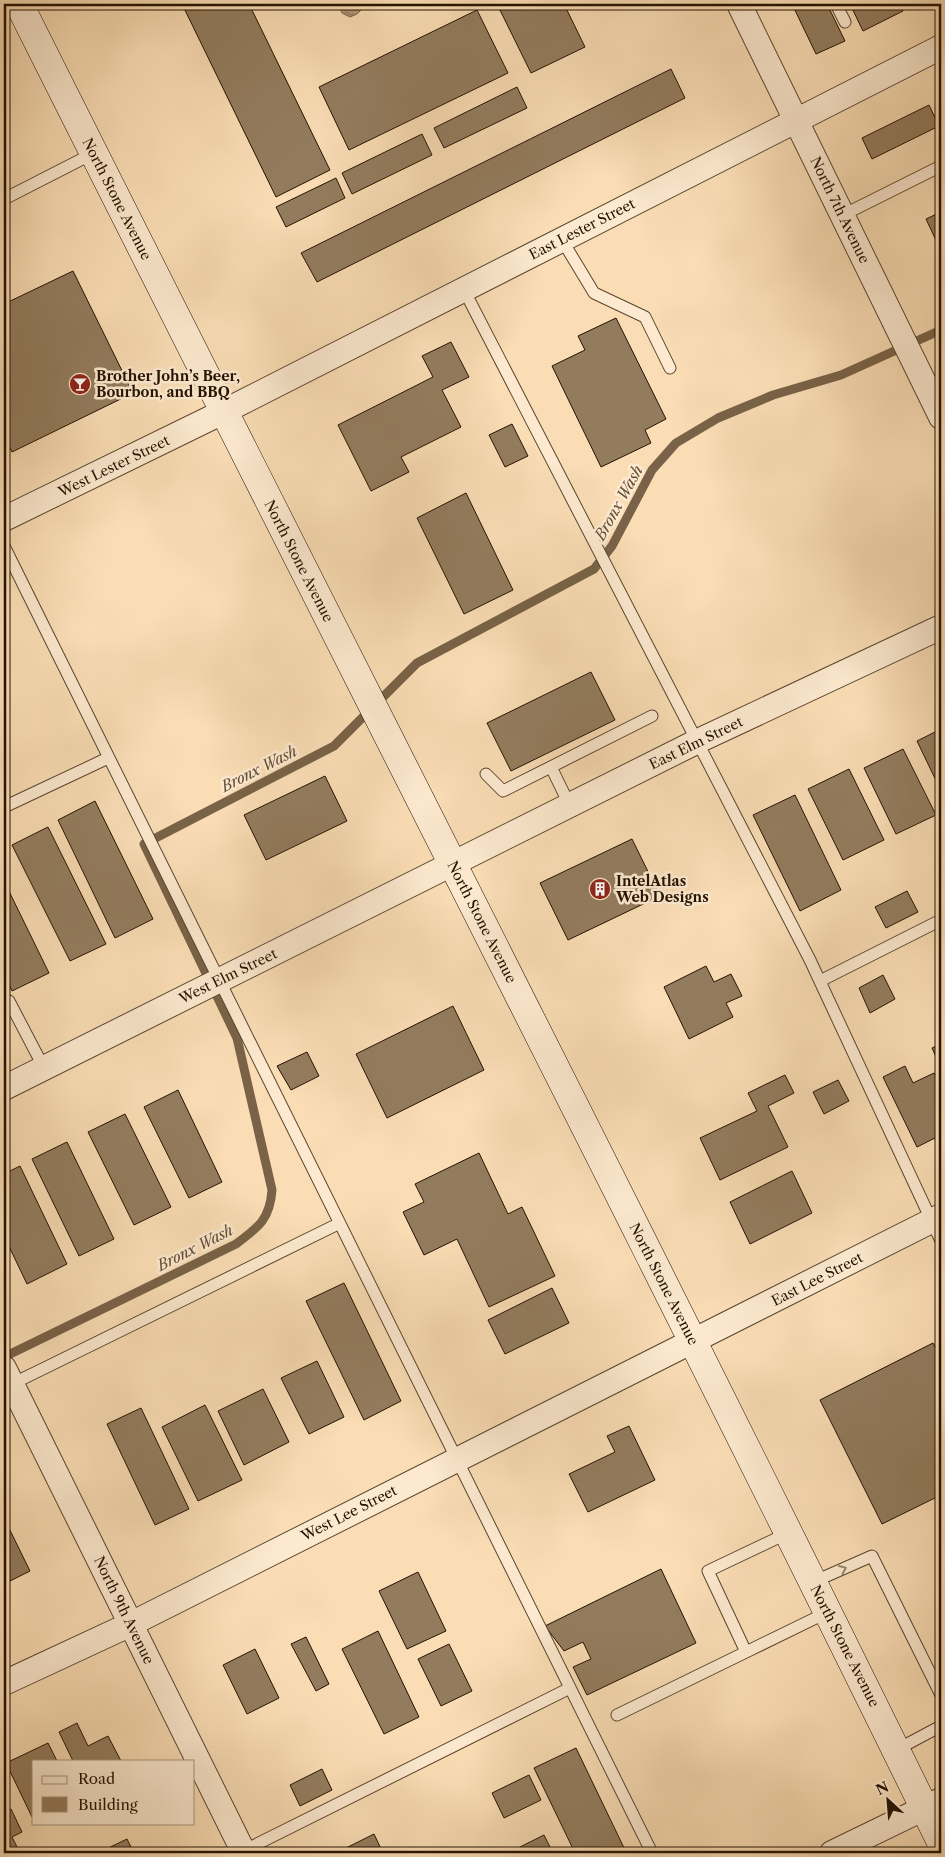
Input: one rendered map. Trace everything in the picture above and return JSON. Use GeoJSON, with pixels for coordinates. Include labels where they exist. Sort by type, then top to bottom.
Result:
{"type":"FeatureCollection","features":[{"type":"Feature","properties":{"kind":"main road","name":"North Stone Avenue"},"geometry":{"type":"LineString","coordinates":[[19,4],[693,1341],[896,1750],[933,1804],[941,1842]]}},
{"type":"Feature","properties":{"kind":"street","name":"North 7th Avenue"},"geometry":{"type":"LineString","coordinates":[[739,4],[941,417]]}},
{"type":"Feature","properties":{"kind":"street","name":"East Lester Street"},"geometry":{"type":"LineString","coordinates":[[224,412],[941,47]]}},
{"type":"Feature","properties":{"kind":"street","name":"West Lester Street"},"geometry":{"type":"LineString","coordinates":[[4,519],[224,412]]}},
{"type":"Feature","properties":{"kind":"street","name":"East Elm Street"},"geometry":{"type":"LineString","coordinates":[[453,865],[698,741],[941,628]]}},
{"type":"Feature","properties":{"kind":"street","name":"West Elm Street"},"geometry":{"type":"LineString","coordinates":[[4,1088],[453,865]]}},
{"type":"Feature","properties":{"kind":"street","name":"East Lee Street"},"geometry":{"type":"LineString","coordinates":[[693,1341],[938,1226]]}},
{"type":"Feature","properties":{"kind":"street","name":"West Lee Street"},"geometry":{"type":"LineString","coordinates":[[4,1683],[130,1624],[693,1341]]}},
{"type":"Feature","properties":{"kind":"street","name":"North 9th Avenue"},"geometry":{"type":"LineString","coordinates":[[6,1380],[130,1624],[243,1853]]}},
{"type":"Feature","properties":{"kind":"street"},"geometry":{"type":"LineString","coordinates":[[832,1853],[933,1804]]}},
{"type":"Feature","properties":{"kind":"lane"},"geometry":{"type":"LineString","coordinates":[[836,4],[845,22]]}},
{"type":"Feature","properties":{"kind":"lane"},"geometry":{"type":"LineString","coordinates":[[4,199],[94,154]]}},
{"type":"Feature","properties":{"kind":"lane"},"geometry":{"type":"LineString","coordinates":[[843,215],[941,166]]}},
{"type":"Feature","properties":{"kind":"lane"},"geometry":{"type":"LineString","coordinates":[[562,240],[594,294],[645,317],[670,368]]}},
{"type":"Feature","properties":{"kind":"lane"},"geometry":{"type":"LineString","coordinates":[[464,290],[820,981],[938,1226]]}},
{"type":"Feature","properties":{"kind":"lane"},"geometry":{"type":"LineString","coordinates":[[4,546],[455,1460],[652,1853]]}},
{"type":"Feature","properties":{"kind":"lane"},"geometry":{"type":"LineString","coordinates":[[486,774],[503,791],[652,716]]}},
{"type":"Feature","properties":{"kind":"lane"},"geometry":{"type":"LineString","coordinates":[[4,807],[108,758]]}},
{"type":"Feature","properties":{"kind":"lane"},"geometry":{"type":"LineString","coordinates":[[551,767],[570,806]]}},
{"type":"Feature","properties":{"kind":"lane"},"geometry":{"type":"LineString","coordinates":[[820,981],[941,920]]}},
{"type":"Feature","properties":{"kind":"lane"},"geometry":{"type":"LineString","coordinates":[[9,1001],[44,1068]]}},
{"type":"Feature","properties":{"kind":"lane"},"geometry":{"type":"LineString","coordinates":[[6,1380],[338,1224]]}},
{"type":"Feature","properties":{"kind":"lane"},"geometry":{"type":"LineString","coordinates":[[746,1652],[708,1572],[788,1533]]}},
{"type":"Feature","properties":{"kind":"lane"},"geometry":{"type":"LineString","coordinates":[[813,1582],[872,1556],[941,1695]]}},
{"type":"Feature","properties":{"kind":"lane"},"geometry":{"type":"LineString","coordinates":[[617,1715],[828,1612]]}},
{"type":"Feature","properties":{"kind":"lane"},"geometry":{"type":"LineString","coordinates":[[243,1853],[570,1688]]}},
{"type":"Feature","properties":{"kind":"lane"},"geometry":{"type":"LineString","coordinates":[[896,1750],[941,1726]]}},
{"type":"Feature","properties":{"kind":"water"},"geometry":{"type":"Polygon","coordinates":[[[338,4],[367,4],[357,14],[350,17],[342,13],[338,4]]]}},
{"type":"Feature","properties":{"kind":"building"},"geometry":{"type":"Polygon","coordinates":[[[182,4],[249,4],[330,170],[276,197],[182,4]]]}},
{"type":"Feature","properties":{"kind":"building"},"geometry":{"type":"Polygon","coordinates":[[[497,4],[564,4],[585,47],[531,73],[497,4]]]}},
{"type":"Feature","properties":{"kind":"building"},"geometry":{"type":"Polygon","coordinates":[[[792,4],[827,4],[845,41],[816,54],[792,4]]]}},
{"type":"Feature","properties":{"kind":"building"},"geometry":{"type":"Polygon","coordinates":[[[850,4],[899,4],[903,11],[863,31],[850,4]]]}},
{"type":"Feature","properties":{"kind":"building"},"geometry":{"type":"Polygon","coordinates":[[[477,10],[508,73],[349,150],[319,87],[477,10]]]}},
{"type":"Feature","properties":{"kind":"building"},"geometry":{"type":"Polygon","coordinates":[[[671,69],[685,98],[317,282],[301,253],[671,69]]]}},
{"type":"Feature","properties":{"kind":"building"},"geometry":{"type":"Polygon","coordinates":[[[517,87],[527,108],[444,148],[434,128],[517,87]]]}},
{"type":"Feature","properties":{"kind":"building"},"geometry":{"type":"Polygon","coordinates":[[[929,105],[939,126],[872,159],[862,138],[929,105]]]}},
{"type":"Feature","properties":{"kind":"building"},"geometry":{"type":"Polygon","coordinates":[[[422,134],[432,155],[352,194],[342,173],[422,134]]]}},
{"type":"Feature","properties":{"kind":"building"},"geometry":{"type":"Polygon","coordinates":[[[336,178],[345,198],[286,227],[276,207],[336,178]]]}},
{"type":"Feature","properties":{"kind":"building"},"geometry":{"type":"Polygon","coordinates":[[[941,212],[941,251],[926,219],[941,212]]]}},
{"type":"Feature","properties":{"kind":"building"},"geometry":{"type":"Polygon","coordinates":[[[73,271],[133,393],[12,452],[4,435],[4,304],[73,271]]]}},
{"type":"Feature","properties":{"kind":"building"},"geometry":{"type":"Polygon","coordinates":[[[616,318],[666,419],[645,430],[651,443],[601,467],[552,366],[585,350],[578,336],[616,318]]]}},
{"type":"Feature","properties":{"kind":"building"},"geometry":{"type":"Polygon","coordinates":[[[451,342],[469,377],[442,390],[461,427],[401,457],[409,472],[371,491],[338,425],[433,377],[422,356],[451,342]]]}},
{"type":"Feature","properties":{"kind":"building"},"geometry":{"type":"Polygon","coordinates":[[[512,424],[528,456],[505,467],[489,435],[512,424]]]}},
{"type":"Feature","properties":{"kind":"building"},"geometry":{"type":"Polygon","coordinates":[[[466,493],[513,590],[464,614],[417,518],[466,493]]]}},
{"type":"Feature","properties":{"kind":"building"},"geometry":{"type":"Polygon","coordinates":[[[591,672],[615,720],[511,771],[487,723],[591,672]]]}},
{"type":"Feature","properties":{"kind":"building"},"geometry":{"type":"Polygon","coordinates":[[[941,729],[941,791],[917,741],[941,729]]]}},
{"type":"Feature","properties":{"kind":"building"},"geometry":{"type":"Polygon","coordinates":[[[903,749],[936,815],[896,834],[864,768],[903,749]]]}},
{"type":"Feature","properties":{"kind":"building"},"geometry":{"type":"Polygon","coordinates":[[[849,769],[884,840],[843,860],[808,789],[849,769]]]}},
{"type":"Feature","properties":{"kind":"building"},"geometry":{"type":"Polygon","coordinates":[[[325,776],[347,821],[266,860],[244,815],[325,776]]]}},
{"type":"Feature","properties":{"kind":"building"},"geometry":{"type":"Polygon","coordinates":[[[795,795],[841,890],[800,911],[753,815],[795,795]]]}},
{"type":"Feature","properties":{"kind":"building"},"geometry":{"type":"Polygon","coordinates":[[[95,801],[153,919],[115,938],[58,820],[95,801]]]}},
{"type":"Feature","properties":{"kind":"building"},"geometry":{"type":"Polygon","coordinates":[[[48,827],[106,944],[70,961],[12,845],[48,827]]]}},
{"type":"Feature","properties":{"kind":"building","name":"IntelAtlas Web Designs"},"geometry":{"type":"Polygon","coordinates":[[[632,839],[660,896],[568,940],[540,883],[632,839]]]}},
{"type":"Feature","properties":{"kind":"building"},"geometry":{"type":"Polygon","coordinates":[[[4,881],[49,973],[12,991],[4,974],[4,881]]]}},
{"type":"Feature","properties":{"kind":"building"},"geometry":{"type":"Polygon","coordinates":[[[907,891],[918,912],[886,928],[875,907],[907,891]]]}},
{"type":"Feature","properties":{"kind":"building"},"geometry":{"type":"Polygon","coordinates":[[[706,966],[714,982],[731,974],[742,996],[726,1003],[733,1017],[689,1039],[664,987],[706,966]]]}},
{"type":"Feature","properties":{"kind":"building"},"geometry":{"type":"Polygon","coordinates":[[[883,975],[895,999],[870,1013],[859,988],[883,975]]]}},
{"type":"Feature","properties":{"kind":"building"},"geometry":{"type":"Polygon","coordinates":[[[453,1006],[484,1070],[387,1118],[356,1054],[453,1006]]]}},
{"type":"Feature","properties":{"kind":"building"},"geometry":{"type":"Polygon","coordinates":[[[941,1044],[941,1068],[932,1048],[941,1044]]]}},
{"type":"Feature","properties":{"kind":"building"},"geometry":{"type":"Polygon","coordinates":[[[307,1052],[319,1076],[291,1090],[277,1066],[307,1052]]]}},
{"type":"Feature","properties":{"kind":"building"},"geometry":{"type":"Polygon","coordinates":[[[905,1066],[913,1083],[934,1073],[941,1088],[941,1135],[917,1147],[883,1077],[905,1066]]]}},
{"type":"Feature","properties":{"kind":"building"},"geometry":{"type":"Polygon","coordinates":[[[785,1075],[794,1093],[768,1106],[788,1147],[720,1180],[700,1138],[757,1111],[748,1093],[785,1075]]]}},
{"type":"Feature","properties":{"kind":"building"},"geometry":{"type":"Polygon","coordinates":[[[838,1080],[849,1101],[824,1114],[813,1092],[838,1080]]]}},
{"type":"Feature","properties":{"kind":"building"},"geometry":{"type":"Polygon","coordinates":[[[178,1090],[222,1182],[189,1198],[144,1107],[178,1090]]]}},
{"type":"Feature","properties":{"kind":"building"},"geometry":{"type":"Polygon","coordinates":[[[125,1114],[171,1207],[134,1225],[88,1132],[125,1114]]]}},
{"type":"Feature","properties":{"kind":"building"},"geometry":{"type":"Polygon","coordinates":[[[67,1142],[114,1239],[79,1256],[32,1159],[67,1142]]]}},
{"type":"Feature","properties":{"kind":"building"},"geometry":{"type":"Polygon","coordinates":[[[479,1153],[508,1214],[522,1207],[555,1276],[489,1307],[457,1239],[424,1255],[403,1212],[424,1202],[415,1184],[479,1153]]]}},
{"type":"Feature","properties":{"kind":"building"},"geometry":{"type":"Polygon","coordinates":[[[20,1166],[67,1264],[27,1284],[4,1236],[4,1174],[20,1166]]]}},
{"type":"Feature","properties":{"kind":"building"},"geometry":{"type":"Polygon","coordinates":[[[792,1171],[812,1213],[750,1244],[730,1202],[792,1171]]]}},
{"type":"Feature","properties":{"kind":"building"},"geometry":{"type":"Polygon","coordinates":[[[344,1283],[401,1401],[364,1420],[306,1301],[344,1283]]]}},
{"type":"Feature","properties":{"kind":"building"},"geometry":{"type":"Polygon","coordinates":[[[552,1288],[569,1323],[505,1354],[488,1320],[552,1288]]]}},
{"type":"Feature","properties":{"kind":"building"},"geometry":{"type":"Polygon","coordinates":[[[933,1343],[941,1359],[941,1495],[882,1524],[820,1400],[933,1343]]]}},
{"type":"Feature","properties":{"kind":"building"},"geometry":{"type":"Polygon","coordinates":[[[317,1361],[344,1417],[309,1434],[281,1378],[317,1361]]]}},
{"type":"Feature","properties":{"kind":"building"},"geometry":{"type":"Polygon","coordinates":[[[263,1389],[289,1442],[244,1465],[218,1411],[263,1389]]]}},
{"type":"Feature","properties":{"kind":"building"},"geometry":{"type":"Polygon","coordinates":[[[205,1405],[242,1480],[198,1501],[162,1427],[205,1405]]]}},
{"type":"Feature","properties":{"kind":"building"},"geometry":{"type":"Polygon","coordinates":[[[141,1408],[189,1509],[155,1525],[107,1424],[141,1408]]]}},
{"type":"Feature","properties":{"kind":"building"},"geometry":{"type":"Polygon","coordinates":[[[629,1426],[655,1480],[588,1512],[569,1474],[615,1452],[607,1436],[629,1426]]]}},
{"type":"Feature","properties":{"kind":"building"},"geometry":{"type":"Polygon","coordinates":[[[4,1518],[30,1571],[4,1584],[4,1518]]]}},
{"type":"Feature","properties":{"kind":"building"},"geometry":{"type":"Polygon","coordinates":[[[661,1569],[696,1643],[587,1695],[573,1667],[591,1659],[583,1642],[564,1651],[545,1626],[661,1569]]]}},
{"type":"Feature","properties":{"kind":"building"},"geometry":{"type":"Polygon","coordinates":[[[418,1572],[446,1631],[407,1649],[379,1591],[418,1572]]]}},
{"type":"Feature","properties":{"kind":"building"},"geometry":{"type":"Polygon","coordinates":[[[378,1631],[419,1717],[384,1734],[342,1649],[378,1631]]]}},
{"type":"Feature","properties":{"kind":"building"},"geometry":{"type":"Polygon","coordinates":[[[306,1637],[329,1684],[316,1691],[291,1644],[306,1637]]]}},
{"type":"Feature","properties":{"kind":"building"},"geometry":{"type":"Polygon","coordinates":[[[449,1644],[472,1691],[441,1706],[418,1659],[449,1644]]]}},
{"type":"Feature","properties":{"kind":"building"},"geometry":{"type":"Polygon","coordinates":[[[255,1649],[279,1698],[247,1714],[223,1665],[255,1649]]]}},
{"type":"Feature","properties":{"kind":"building"},"geometry":{"type":"Polygon","coordinates":[[[77,1723],[88,1746],[108,1736],[120,1760],[73,1760],[59,1732],[77,1723]]]}},
{"type":"Feature","properties":{"kind":"building"},"geometry":{"type":"Polygon","coordinates":[[[48,1743],[56,1760],[32,1760],[32,1817],[6,1763],[48,1743]]]}},
{"type":"Feature","properties":{"kind":"building"},"geometry":{"type":"Polygon","coordinates":[[[576,1748],[626,1852],[624,1853],[575,1853],[534,1768],[576,1748]]]}},
{"type":"Feature","properties":{"kind":"building"},"geometry":{"type":"Polygon","coordinates":[[[322,1769],[332,1790],[300,1806],[290,1785],[322,1769]]]}},
{"type":"Feature","properties":{"kind":"building"},"geometry":{"type":"Polygon","coordinates":[[[529,1775],[541,1800],[504,1818],[492,1793],[529,1775]]]}},
{"type":"Feature","properties":{"kind":"building"},"geometry":{"type":"Polygon","coordinates":[[[11,1809],[22,1832],[12,1837],[20,1853],[4,1853],[4,1812],[11,1809]]]}},
{"type":"Feature","properties":{"kind":"building"},"geometry":{"type":"Polygon","coordinates":[[[374,1834],[383,1853],[346,1853],[344,1849],[374,1834]]]}},
{"type":"Feature","properties":{"kind":"building"},"geometry":{"type":"Polygon","coordinates":[[[544,1835],[553,1853],[510,1853],[510,1852],[544,1835]]]}},
{"type":"Feature","properties":{"kind":"building"},"geometry":{"type":"Polygon","coordinates":[[[127,1839],[134,1853],[103,1853],[102,1851],[127,1839]]]}},
{"type":"Feature","properties":{"kind":"waterway","name":"Bronx Wash"},"geometry":{"type":"LineString","coordinates":[[4,1357],[236,1244],[262,1222],[269,1208],[272,1190],[237,1038],[144,844],[334,746],[417,663],[594,569],[612,546],[652,470],[676,443],[718,418],[773,395],[841,375],[941,330]]}},
{"type":"Feature","properties":{"kind":"place","name":"Brother John’s Beer, Bourbon, and BBQ"},"geometry":{"type":"Point","coordinates":[80,384]}},
{"type":"Feature","properties":{"kind":"place","name":"IntelAtlas Web Designs"},"geometry":{"type":"Point","coordinates":[600,889]}}]}
